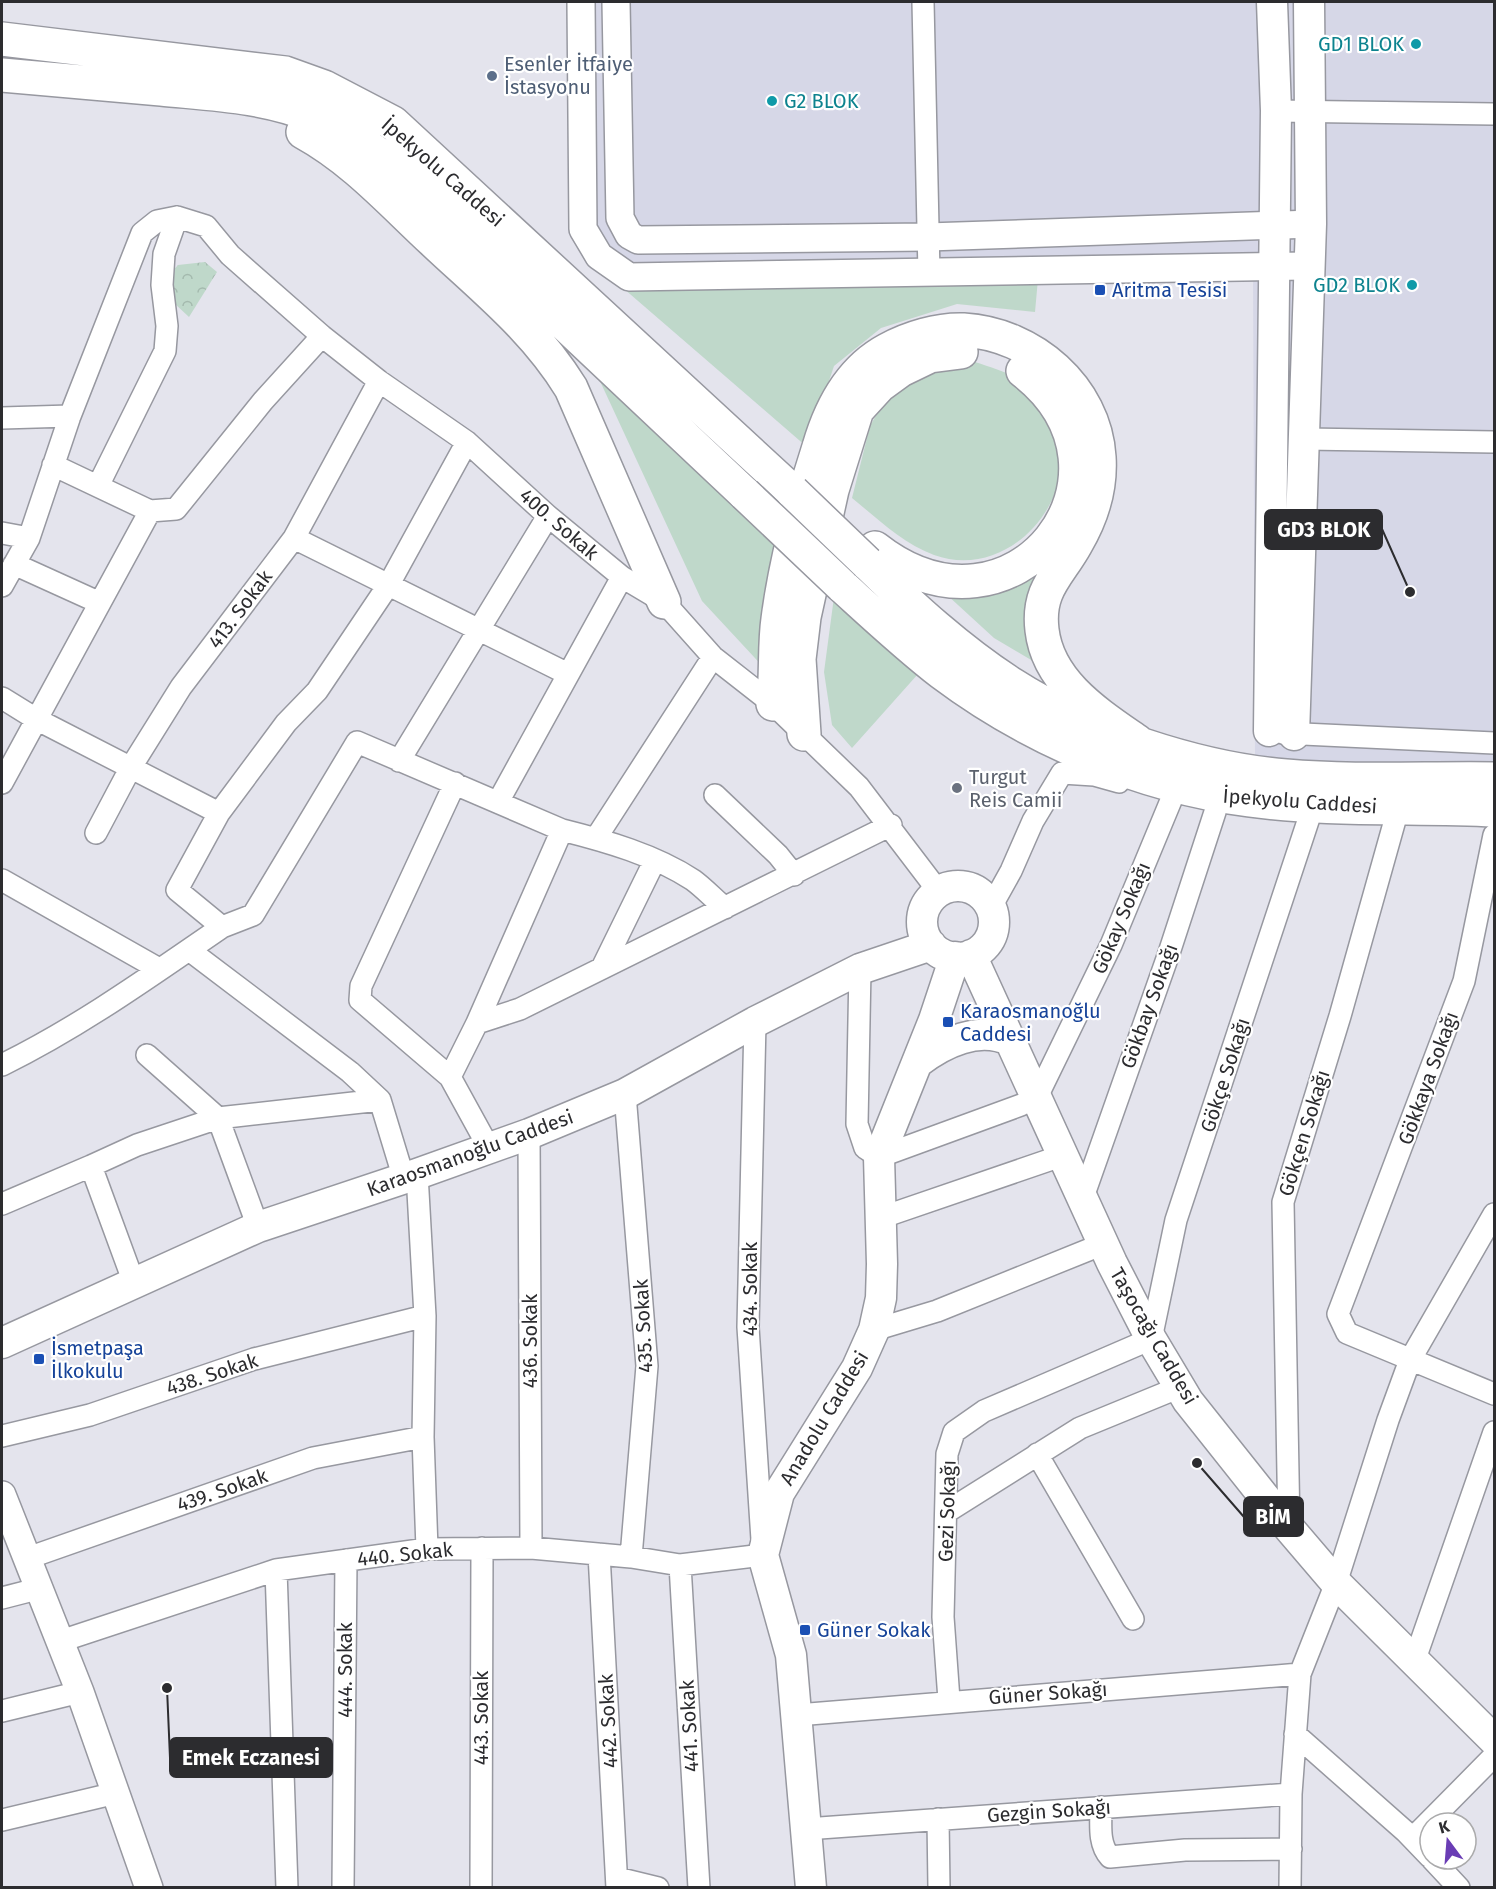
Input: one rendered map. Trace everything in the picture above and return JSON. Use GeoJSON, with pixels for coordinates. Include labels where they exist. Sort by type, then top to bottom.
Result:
{"type":"FeatureCollection","features":[{"type":"Feature","properties":{"kind":"highway","name":"İpekyolu Caddesi"},"geometry":{"type":"LineString","coordinates":[[2,39],[285,73],[358,103],[393,123],[793,492],[828,510],[951,640],[1014,685],[1086,723],[1138,742],[1216,765],[1287,777],[1494,779]]}},
{"type":"Feature","properties":{"kind":"highway","name":"İpekyolu Caddesi"},"geometry":{"type":"LineString","coordinates":[[2,75],[223,95],[276,105],[312,116],[351,135],[382,156],[842,586],[920,656],[983,700],[1048,740],[1124,769],[1192,790],[1249,800],[1329,806],[1494,810]]}},
{"type":"Feature","properties":{"kind":"highway"},"geometry":{"type":"LineString","coordinates":[[223,95],[298,129],[324,143],[354,165],[526,326],[552,357],[571,388],[664,602]]}},
{"type":"Feature","properties":{"kind":"highway"},"geometry":{"type":"LineString","coordinates":[[773,704],[778,619],[811,472],[827,418],[842,392],[876,356],[901,342],[928,334],[963,330],[997,337],[1033,350],[1055,368],[1075,391],[1091,422],[1099,455],[1099,490],[1076,544],[1061,563],[1049,586],[1042,607],[1042,631],[1050,657],[1067,685],[1084,702],[1138,742]]}},
{"type":"Feature","properties":{"kind":"highway"},"geometry":{"type":"LineString","coordinates":[[804,734],[799,659],[804,617],[832,490],[857,410],[879,386],[901,370],[930,356],[970,351],[999,359],[1022,370],[1042,385],[1070,432],[1075,463],[1074,491],[1066,514],[1056,534],[1038,554],[1020,566],[996,576],[968,582],[936,579],[912,573],[871,556]]}},
{"type":"Feature","properties":{"kind":"main road"},"geometry":{"type":"LineString","coordinates":[[1272,2],[1276,111],[1272,438],[1282,733]]}},
{"type":"Feature","properties":{"kind":"main road"},"geometry":{"type":"LineString","coordinates":[[1282,733],[1305,439],[1308,266],[1311,224],[1309,2]]}},
{"type":"Feature","properties":{"kind":"main road"},"geometry":{"type":"LineString","coordinates":[[1272,438],[1305,439]]}},
{"type":"Feature","properties":{"kind":"main road"},"geometry":{"type":"LineString","coordinates":[[957,886],[969,887],[980,893],[991,906],[994,925],[991,937],[984,947],[952,953],[922,925],[923,913],[928,903],[939,892],[957,886]]}},
{"type":"Feature","properties":{"kind":"main road","name":"Taşocağı Caddesi"},"geometry":{"type":"LineString","coordinates":[[952,953],[1011,1041],[1028,1103],[1061,1156],[1151,1339],[1180,1387],[1289,1528],[1336,1583],[1494,1740]]}},
{"type":"Feature","properties":{"kind":"main road","name":"Karaosmanoğlu Caddesi"},"geometry":{"type":"LineString","coordinates":[[2,1343],[258,1227],[411,1177],[529,1134],[625,1095],[755,1022],[860,969],[952,953]]}},
{"type":"Feature","properties":{"kind":"main road","name":"Anadolu Caddesi"},"geometry":{"type":"LineString","coordinates":[[763,1555],[779,1493],[857,1368],[874,1330],[880,1298],[879,1157],[918,1062],[952,953]]}},
{"type":"Feature","properties":{"kind":"main road"},"geometry":{"type":"LineString","coordinates":[[918,1062],[940,1046],[961,1039],[1000,1035],[1011,1041]]}},
{"type":"Feature","properties":{"kind":"main road"},"geometry":{"type":"LineString","coordinates":[[763,1555],[791,1654],[811,1887]]}},
{"type":"Feature","properties":{"kind":"street"},"geometry":{"type":"LineString","coordinates":[[581,2],[583,229],[599,256],[629,277],[1308,266]]}},
{"type":"Feature","properties":{"kind":"street"},"geometry":{"type":"LineString","coordinates":[[616,2],[620,218],[629,235],[638,240],[928,237],[1311,224]]}},
{"type":"Feature","properties":{"kind":"street"},"geometry":{"type":"LineString","coordinates":[[923,2],[929,273]]}},
{"type":"Feature","properties":{"kind":"street"},"geometry":{"type":"LineString","coordinates":[[1276,111],[1494,114]]}},
{"type":"Feature","properties":{"kind":"street"},"geometry":{"type":"LineString","coordinates":[[2,586],[29,538],[70,416],[142,233],[158,220],[177,218],[164,264],[162,285],[168,326],[165,351],[98,486]]}},
{"type":"Feature","properties":{"kind":"street","name":"400. Sokak"},"geometry":{"type":"LineString","coordinates":[[177,218],[206,226],[230,255],[322,336],[379,381],[467,442],[548,516],[622,577],[664,602],[713,657],[773,704],[859,787],[891,825],[939,892]]}},
{"type":"Feature","properties":{"kind":"street"},"geometry":{"type":"LineString","coordinates":[[53,465],[150,512],[176,509],[263,401],[322,336]]}},
{"type":"Feature","properties":{"kind":"street","name":"413. Sokak"},"geometry":{"type":"LineString","coordinates":[[96,832],[131,767],[181,687],[294,538],[379,381]]}},
{"type":"Feature","properties":{"kind":"street"},"geometry":{"type":"LineString","coordinates":[[2,418],[70,416]]}},
{"type":"Feature","properties":{"kind":"street"},"geometry":{"type":"LineString","coordinates":[[1305,439],[1494,442]]}},
{"type":"Feature","properties":{"kind":"street"},"geometry":{"type":"LineString","coordinates":[[222,927],[177,890],[219,813],[286,723],[317,692],[389,584],[467,442]]}},
{"type":"Feature","properties":{"kind":"street"},"geometry":{"type":"LineString","coordinates":[[2,783],[150,512]]}},
{"type":"Feature","properties":{"kind":"street"},"geometry":{"type":"LineString","coordinates":[[399,761],[548,516]]}},
{"type":"Feature","properties":{"kind":"street"},"geometry":{"type":"LineString","coordinates":[[2,533],[29,538]]}},
{"type":"Feature","properties":{"kind":"street"},"geometry":{"type":"LineString","coordinates":[[294,538],[481,628],[568,674]]}},
{"type":"Feature","properties":{"kind":"street"},"geometry":{"type":"LineString","coordinates":[[14,564],[100,603]]}},
{"type":"Feature","properties":{"kind":"street"},"geometry":{"type":"LineString","coordinates":[[498,802],[622,577]]}},
{"type":"Feature","properties":{"kind":"street"},"geometry":{"type":"LineString","coordinates":[[596,838],[713,657]]}},
{"type":"Feature","properties":{"kind":"street"},"geometry":{"type":"LineString","coordinates":[[2,698],[36,719],[219,813]]}},
{"type":"Feature","properties":{"kind":"street"},"geometry":{"type":"LineString","coordinates":[[1282,733],[1494,743]]}},
{"type":"Feature","properties":{"kind":"street"},"geometry":{"type":"LineString","coordinates":[[2,1065],[55,1039],[139,986],[159,969],[222,927],[253,915],[357,742],[562,830],[596,838],[656,860],[693,880],[725,908]]}},
{"type":"Feature","properties":{"kind":"street"},"geometry":{"type":"LineString","coordinates":[[991,906],[1011,871],[1033,820],[1062,773],[1094,775],[1215,812],[1494,824]]}},
{"type":"Feature","properties":{"kind":"street"},"geometry":{"type":"LineString","coordinates":[[455,783],[361,986],[360,1000],[450,1077],[489,1148]]}},
{"type":"Feature","properties":{"kind":"street"},"geometry":{"type":"LineString","coordinates":[[715,795],[778,855],[794,874]]}},
{"type":"Feature","properties":{"kind":"street","name":"Gökay Sokağı"},"geometry":{"type":"LineString","coordinates":[[1028,1103],[1111,945],[1172,798]]}},
{"type":"Feature","properties":{"kind":"street","name":"Gökbay Sokağı"},"geometry":{"type":"LineString","coordinates":[[1082,1200],[1169,953],[1215,812]]}},
{"type":"Feature","properties":{"kind":"street","name":"Gökçe Sokağı"},"geometry":{"type":"LineString","coordinates":[[1151,1339],[1176,1220],[1311,815]]}},
{"type":"Feature","properties":{"kind":"street","name":"Gökçen Sokağı"},"geometry":{"type":"LineString","coordinates":[[1289,1528],[1283,1202],[1340,1016],[1395,820]]}},
{"type":"Feature","properties":{"kind":"street"},"geometry":{"type":"LineString","coordinates":[[477,1023],[520,1009],[891,825]]}},
{"type":"Feature","properties":{"kind":"street"},"geometry":{"type":"LineString","coordinates":[[450,1077],[477,1023],[562,830]]}},
{"type":"Feature","properties":{"kind":"street","name":"Gökkaya Sokağı"},"geometry":{"type":"LineString","coordinates":[[1410,1360],[1347,1333],[1338,1314],[1464,981],[1494,835]]}},
{"type":"Feature","properties":{"kind":"street"},"geometry":{"type":"LineString","coordinates":[[602,968],[656,860]]}},
{"type":"Feature","properties":{"kind":"street"},"geometry":{"type":"LineString","coordinates":[[2,879],[159,969]]}},
{"type":"Feature","properties":{"kind":"street"},"geometry":{"type":"LineString","coordinates":[[189,950],[350,1072],[380,1100],[411,1177],[425,1316],[423,1437],[427,1549]]}},
{"type":"Feature","properties":{"kind":"street"},"geometry":{"type":"LineString","coordinates":[[860,969],[857,1124],[865,1149],[879,1157],[1028,1103]]}},
{"type":"Feature","properties":{"kind":"street","name":"434. Sokak"},"geometry":{"type":"LineString","coordinates":[[755,1022],[748,1327],[763,1555]]}},
{"type":"Feature","properties":{"kind":"street"},"geometry":{"type":"LineString","coordinates":[[147,1055],[218,1118],[258,1227]]}},
{"type":"Feature","properties":{"kind":"street","name":"435. Sokak"},"geometry":{"type":"LineString","coordinates":[[625,1095],[647,1366],[631,1557]]}},
{"type":"Feature","properties":{"kind":"street"},"geometry":{"type":"LineString","coordinates":[[2,1204],[137,1145],[218,1118],[380,1100]]}},
{"type":"Feature","properties":{"kind":"street","name":"436. Sokak"},"geometry":{"type":"LineString","coordinates":[[529,1134],[531,1548]]}},
{"type":"Feature","properties":{"kind":"street"},"geometry":{"type":"LineString","coordinates":[[880,1218],[1061,1156]]}},
{"type":"Feature","properties":{"kind":"street"},"geometry":{"type":"LineString","coordinates":[[91,1166],[134,1283]]}},
{"type":"Feature","properties":{"kind":"street"},"geometry":{"type":"LineString","coordinates":[[1290,1887],[1292,1794],[1300,1674],[1336,1583],[1388,1420],[1410,1360],[1494,1214]]}},
{"type":"Feature","properties":{"kind":"street"},"geometry":{"type":"LineString","coordinates":[[874,1330],[937,1311],[1103,1244]]}},
{"type":"Feature","properties":{"kind":"street","name":"438. Sokak"},"geometry":{"type":"LineString","coordinates":[[2,1436],[90,1415],[254,1359],[425,1316]]}},
{"type":"Feature","properties":{"kind":"street","name":"Gezi Sokağı"},"geometry":{"type":"LineString","coordinates":[[949,1700],[943,1617],[948,1511],[947,1454],[954,1432],[984,1411],[1151,1339]]}},
{"type":"Feature","properties":{"kind":"street"},"geometry":{"type":"LineString","coordinates":[[1410,1360],[1494,1394]]}},
{"type":"Feature","properties":{"kind":"street"},"geometry":{"type":"LineString","coordinates":[[948,1511],[1080,1428],[1180,1387]]}},
{"type":"Feature","properties":{"kind":"street"},"geometry":{"type":"LineString","coordinates":[[1415,1659],[1494,1432]]}},
{"type":"Feature","properties":{"kind":"street","name":"439. Sokak"},"geometry":{"type":"LineString","coordinates":[[26,1558],[313,1458],[423,1437]]}},
{"type":"Feature","properties":{"kind":"street"},"geometry":{"type":"LineString","coordinates":[[1037,1454],[1133,1619]]}},
{"type":"Feature","properties":{"kind":"street"},"geometry":{"type":"LineString","coordinates":[[2,1495],[37,1589],[80,1692],[149,1887]]}},
{"type":"Feature","properties":{"kind":"street","name":"443. Sokak"},"geometry":{"type":"LineString","coordinates":[[481,1887],[482,1548]]}},
{"type":"Feature","properties":{"kind":"street","name":"440. Sokak"},"geometry":{"type":"LineString","coordinates":[[58,1642],[276,1570],[427,1549],[531,1548],[631,1557],[680,1565],[763,1555]]}},
{"type":"Feature","properties":{"kind":"street","name":"442. Sokak"},"geometry":{"type":"LineString","coordinates":[[598,1554],[617,1883]]}},
{"type":"Feature","properties":{"kind":"street","name":"444. Sokak"},"geometry":{"type":"LineString","coordinates":[[343,1887],[346,1560]]}},
{"type":"Feature","properties":{"kind":"street","name":"441. Sokak"},"geometry":{"type":"LineString","coordinates":[[680,1565],[699,1887]]}},
{"type":"Feature","properties":{"kind":"street"},"geometry":{"type":"LineString","coordinates":[[276,1570],[287,1887]]}},
{"type":"Feature","properties":{"kind":"street"},"geometry":{"type":"LineString","coordinates":[[2,1598],[37,1589]]}},
{"type":"Feature","properties":{"kind":"street","name":"Güner Sokağı"},"geometry":{"type":"LineString","coordinates":[[796,1715],[949,1700],[1300,1674]]}},
{"type":"Feature","properties":{"kind":"street"},"geometry":{"type":"LineString","coordinates":[[2,1711],[80,1692]]}},
{"type":"Feature","properties":{"kind":"street"},"geometry":{"type":"LineString","coordinates":[[1295,1734],[1418,1844]]}},
{"type":"Feature","properties":{"kind":"street"},"geometry":{"type":"LineString","coordinates":[[1413,1838],[1494,1756]]}},
{"type":"Feature","properties":{"kind":"street"},"geometry":{"type":"LineString","coordinates":[[2,1820],[116,1793]]}},
{"type":"Feature","properties":{"kind":"street","name":"Gezgin Sokağı"},"geometry":{"type":"LineString","coordinates":[[806,1829],[1292,1794]]}},
{"type":"Feature","properties":{"kind":"street"},"geometry":{"type":"LineString","coordinates":[[1101,1807],[1102,1841],[1104,1850],[1110,1857],[1185,1850],[1290,1849]]}},
{"type":"Feature","properties":{"kind":"street"},"geometry":{"type":"LineString","coordinates":[[938,1819],[939,1887]]}},
{"type":"Feature","properties":{"kind":"street"},"geometry":{"type":"LineString","coordinates":[[1444,1871],[1460,1887]]}},
{"type":"Feature","properties":{"kind":"street"},"geometry":{"type":"LineString","coordinates":[[617,1883],[658,1887]]}},
{"type":"Feature","properties":{"kind":"shaded area"},"geometry":{"type":"Polygon","coordinates":[[[570,2],[1494,2],[1494,765],[1313,764],[1255,755],[1253,275],[623,288],[572,236],[570,2]]]}},
{"type":"Feature","properties":{"kind":"green space"},"geometry":{"type":"Polygon","coordinates":[[[205,262],[217,272],[189,317],[174,303],[167,277],[178,265],[205,262]]]}},
{"type":"Feature","properties":{"kind":"green space"},"geometry":{"type":"Polygon","coordinates":[[[1038,279],[1035,312],[957,304],[881,328],[834,366],[807,447],[623,288],[1038,279]]]}},
{"type":"Feature","properties":{"kind":"green space"},"geometry":{"type":"Polygon","coordinates":[[[975,362],[1013,376],[1033,390],[1058,439],[1062,452],[1060,476],[1053,499],[1024,537],[1004,550],[982,558],[959,560],[934,555],[911,544],[852,498],[870,426],[886,398],[942,364],[975,362]]]}},
{"type":"Feature","properties":{"kind":"green space"},"geometry":{"type":"Polygon","coordinates":[[[593,366],[779,546],[766,670],[702,601],[593,366]]]}},
{"type":"Feature","properties":{"kind":"green space"},"geometry":{"type":"Polygon","coordinates":[[[1036,577],[1048,670],[994,638],[946,594],[990,594],[1036,577]]]}},
{"type":"Feature","properties":{"kind":"green space"},"geometry":{"type":"Polygon","coordinates":[[[834,597],[918,674],[852,748],[832,725],[824,672],[834,597]]]}},
{"type":"Feature","properties":{"kind":"place","name":"GD1 BLOK"},"geometry":{"type":"Point","coordinates":[1416,44]}},
{"type":"Feature","properties":{"kind":"place","name":"Esenler İtfaiye İstasyonu"},"geometry":{"type":"Point","coordinates":[492,76]}},
{"type":"Feature","properties":{"kind":"place","name":"G2 BLOK"},"geometry":{"type":"Point","coordinates":[772,101]}},
{"type":"Feature","properties":{"kind":"place","name":"GD2 BLOK"},"geometry":{"type":"Point","coordinates":[1412,285]}},
{"type":"Feature","properties":{"kind":"place","name":"Aritma Tesisi"},"geometry":{"type":"Point","coordinates":[1100,290]}},
{"type":"Feature","properties":{"kind":"place","name":"GD3 BLOK"},"geometry":{"type":"Point","coordinates":[1410,592]}},
{"type":"Feature","properties":{"kind":"place","name":"Turgut Reis Camii"},"geometry":{"type":"Point","coordinates":[957,788]}},
{"type":"Feature","properties":{"kind":"place","name":"Karaosmanoğlu Caddesi"},"geometry":{"type":"Point","coordinates":[948,1022]}},
{"type":"Feature","properties":{"kind":"place","name":"İsmetpaşa İlkokulu"},"geometry":{"type":"Point","coordinates":[39,1359]}},
{"type":"Feature","properties":{"kind":"place","name":"BİM"},"geometry":{"type":"Point","coordinates":[1197,1463]}},
{"type":"Feature","properties":{"kind":"place","name":"Güner Sokak"},"geometry":{"type":"Point","coordinates":[805,1630]}},
{"type":"Feature","properties":{"kind":"place","name":"Emek Eczanesi"},"geometry":{"type":"Point","coordinates":[167,1688]}}]}
